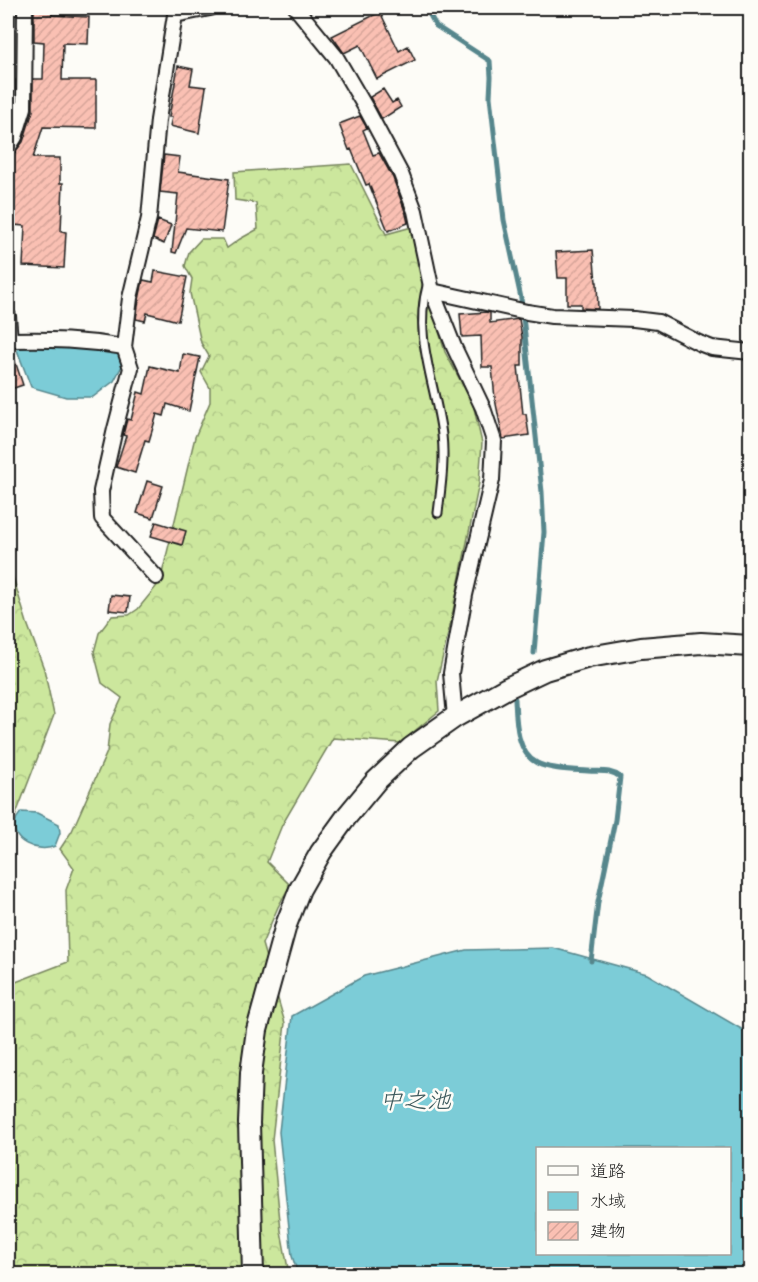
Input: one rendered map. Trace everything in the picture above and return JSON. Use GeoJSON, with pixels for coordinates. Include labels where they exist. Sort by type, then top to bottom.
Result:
{"type":"FeatureCollection","features":[{"type":"Feature","properties":{"kind":"street"},"geometry":{"type":"LineString","coordinates":[[8,148],[15,137],[24,108],[25,8]]}},
{"type":"Feature","properties":{"kind":"street"},"geometry":{"type":"LineString","coordinates":[[156,577],[102,518],[102,491],[131,368],[124,347],[130,298],[149,218],[158,120],[175,15],[210,8]]}},
{"type":"Feature","properties":{"kind":"street"},"geometry":{"type":"LineString","coordinates":[[296,8],[336,57],[401,174],[415,211],[431,284],[454,347],[483,408],[494,441],[492,480],[465,595],[451,673],[454,717]]}},
{"type":"Feature","properties":{"kind":"street"},"geometry":{"type":"LineString","coordinates":[[431,284],[524,312],[552,316],[658,322],[712,348],[750,352]]}},
{"type":"Feature","properties":{"kind":"street"},"geometry":{"type":"LineString","coordinates":[[8,316],[10,340],[50,339],[124,347]]}},
{"type":"Feature","properties":{"kind":"street"},"geometry":{"type":"LineString","coordinates":[[253,1275],[249,1123],[251,1073],[257,1030],[286,926],[300,889],[321,852],[347,816],[376,781],[411,748],[454,717],[545,670],[589,657],[641,648],[701,643],[750,646]]}},
{"type":"Feature","properties":{"kind":"lane"},"geometry":{"type":"LineString","coordinates":[[431,284],[423,302],[423,331],[442,434],[444,462],[438,513]]}},
{"type":"Feature","properties":{"kind":"green space"},"geometry":{"type":"Polygon","coordinates":[[[351,164],[386,234],[412,227],[419,263],[445,352],[473,404],[482,443],[479,483],[437,681],[439,711],[400,743],[333,738],[282,825],[267,862],[290,885],[262,944],[285,1023],[272,1140],[281,1231],[289,1274],[8,1274],[8,985],[68,962],[66,890],[74,868],[60,849],[72,831],[107,752],[110,724],[122,698],[102,683],[94,652],[99,633],[112,616],[129,615],[138,609],[160,582],[195,437],[210,402],[210,388],[201,372],[209,356],[201,343],[190,293],[192,279],[185,266],[189,252],[201,239],[223,239],[227,248],[258,229],[256,203],[235,200],[234,172],[351,164]]]}},
{"type":"Feature","properties":{"kind":"green space"},"geometry":{"type":"Polygon","coordinates":[[[8,561],[44,669],[54,715],[8,835],[8,561]]]}},
{"type":"Feature","properties":{"kind":"water"},"geometry":{"type":"Polygon","coordinates":[[[22,343],[89,348],[120,354],[123,364],[114,381],[93,397],[66,397],[31,387],[17,350],[22,343]]]}},
{"type":"Feature","properties":{"kind":"water"},"geometry":{"type":"Polygon","coordinates":[[[21,812],[37,813],[59,824],[60,833],[55,846],[33,847],[20,840],[14,827],[21,812]]]}},
{"type":"Feature","properties":{"kind":"water","name":"中之池"},"geometry":{"type":"Polygon","coordinates":[[[553,948],[647,974],[750,1034],[750,1274],[298,1274],[292,1256],[279,1132],[292,1016],[364,976],[466,950],[553,948]]]}},
{"type":"Feature","properties":{"kind":"building"},"geometry":{"type":"Polygon","coordinates":[[[34,8],[53,8],[52,15],[89,17],[88,44],[63,43],[62,80],[96,80],[96,128],[43,127],[33,158],[60,158],[60,183],[63,183],[61,231],[66,232],[64,268],[23,266],[25,226],[13,225],[15,193],[8,193],[8,163],[23,142],[33,111],[33,79],[43,79],[44,42],[34,41],[34,8]]]}},
{"type":"Feature","properties":{"kind":"building"},"geometry":{"type":"Polygon","coordinates":[[[380,12],[399,51],[408,46],[415,60],[377,79],[360,45],[344,53],[332,36],[380,12]]]}},
{"type":"Feature","properties":{"kind":"building"},"geometry":{"type":"Polygon","coordinates":[[[178,66],[193,69],[190,85],[206,87],[199,133],[170,126],[172,117],[169,117],[178,66]]]}},
{"type":"Feature","properties":{"kind":"building"},"geometry":{"type":"Polygon","coordinates":[[[8,79],[15,80],[15,107],[8,131],[8,79]]]}},
{"type":"Feature","properties":{"kind":"building"},"geometry":{"type":"Polygon","coordinates":[[[383,89],[392,103],[397,100],[401,107],[382,119],[370,97],[383,89]]]}},
{"type":"Feature","properties":{"kind":"building"},"geometry":{"type":"Polygon","coordinates":[[[360,116],[367,128],[363,130],[373,155],[379,153],[393,178],[406,214],[408,223],[388,231],[369,184],[366,185],[339,124],[360,116]]]}},
{"type":"Feature","properties":{"kind":"building"},"geometry":{"type":"Polygon","coordinates":[[[164,155],[180,157],[178,172],[229,179],[222,232],[186,228],[176,253],[172,252],[178,194],[160,192],[164,155]]]}},
{"type":"Feature","properties":{"kind":"building"},"geometry":{"type":"Polygon","coordinates":[[[158,220],[171,225],[164,244],[153,239],[158,220]]]}},
{"type":"Feature","properties":{"kind":"building"},"geometry":{"type":"Polygon","coordinates":[[[593,250],[598,309],[581,308],[581,304],[567,304],[567,278],[558,278],[556,252],[593,250]]]}},
{"type":"Feature","properties":{"kind":"building"},"geometry":{"type":"Polygon","coordinates":[[[155,271],[187,277],[178,321],[147,313],[145,321],[136,319],[143,280],[153,282],[155,271]]]}},
{"type":"Feature","properties":{"kind":"building"},"geometry":{"type":"Polygon","coordinates":[[[490,313],[490,323],[519,319],[522,337],[522,366],[518,366],[523,414],[526,414],[529,435],[503,439],[495,399],[492,367],[482,367],[481,336],[462,337],[460,314],[490,313]]]}},
{"type":"Feature","properties":{"kind":"building"},"geometry":{"type":"Polygon","coordinates":[[[8,348],[11,349],[23,385],[8,390],[8,348]]]}},
{"type":"Feature","properties":{"kind":"building"},"geometry":{"type":"Polygon","coordinates":[[[183,354],[200,357],[189,411],[167,404],[164,416],[157,414],[149,441],[145,440],[135,473],[116,467],[126,436],[123,435],[127,419],[131,420],[138,392],[144,394],[150,366],[180,373],[183,354]]]}},
{"type":"Feature","properties":{"kind":"building"},"geometry":{"type":"Polygon","coordinates":[[[147,481],[163,486],[153,518],[137,513],[147,481]]]}},
{"type":"Feature","properties":{"kind":"building"},"geometry":{"type":"Polygon","coordinates":[[[156,522],[186,531],[182,545],[151,536],[156,522]]]}},
{"type":"Feature","properties":{"kind":"building"},"geometry":{"type":"Polygon","coordinates":[[[111,595],[130,597],[128,612],[109,610],[111,595]]]}},
{"type":"Feature","properties":{"kind":"waterway"},"geometry":{"type":"LineString","coordinates":[[426,8],[436,26],[490,61],[490,97],[504,220],[521,298],[542,492],[544,532],[534,653]]}},
{"type":"Feature","properties":{"kind":"waterway"},"geometry":{"type":"LineString","coordinates":[[515,699],[518,735],[530,758],[548,767],[609,772],[620,777],[615,820],[598,902],[591,961]]}}]}
